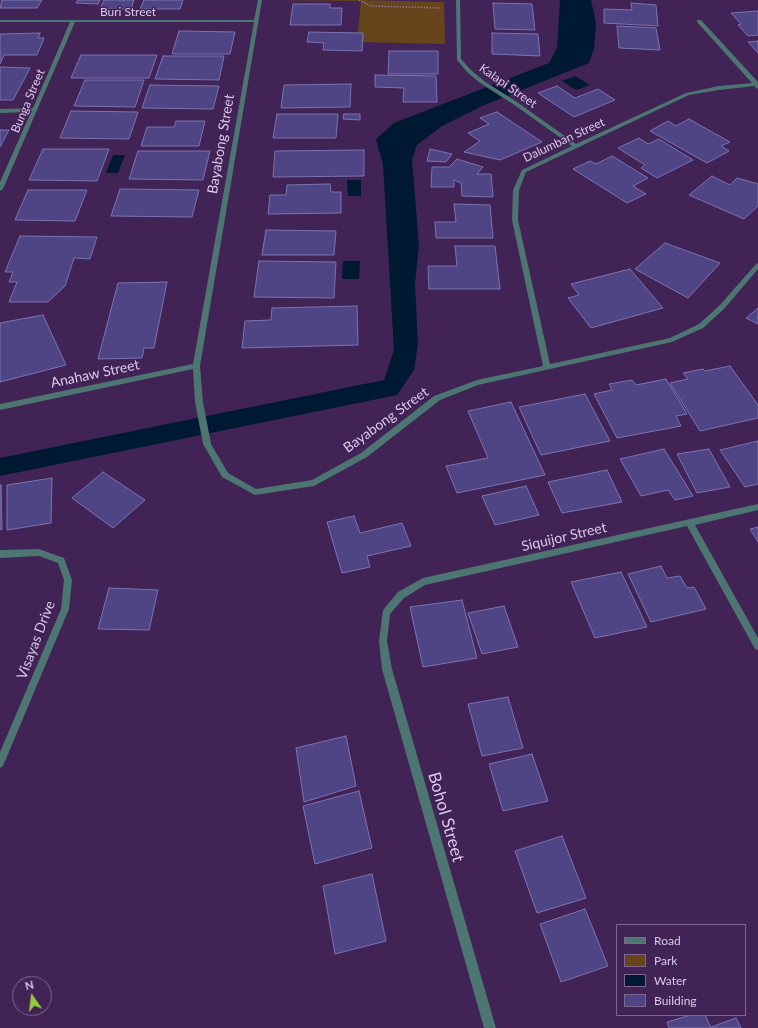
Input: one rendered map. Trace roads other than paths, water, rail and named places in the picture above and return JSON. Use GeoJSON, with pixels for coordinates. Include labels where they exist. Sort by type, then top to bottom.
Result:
{"type":"FeatureCollection","features":[{"type":"Feature","properties":{"kind":"street","name":"Bayabong Street"},"geometry":{"type":"LineString","coordinates":[[260,0],[196,366],[199,402],[207,444],[224,475],[255,492],[314,483],[364,455],[437,398],[477,384],[672,340],[701,326],[722,307],[758,265]]}},
{"type":"Feature","properties":{"kind":"street","name":"Kalapi Street"},"geometry":{"type":"LineString","coordinates":[[458,0],[459,59],[469,71],[482,82],[515,103],[576,147]]}},
{"type":"Feature","properties":{"kind":"street","name":"Buri Street"},"geometry":{"type":"LineString","coordinates":[[0,21],[256,21]]}},
{"type":"Feature","properties":{"kind":"street"},"geometry":{"type":"LineString","coordinates":[[699,21],[757,85]]}},
{"type":"Feature","properties":{"kind":"street","name":"Bunga Street"},"geometry":{"type":"LineString","coordinates":[[0,189],[73,22]]}},
{"type":"Feature","properties":{"kind":"street","name":"Dalumban Street"},"geometry":{"type":"LineString","coordinates":[[547,367],[515,220],[516,190],[524,171],[688,94],[719,88],[757,85]]}},
{"type":"Feature","properties":{"kind":"street"},"geometry":{"type":"LineString","coordinates":[[0,111],[35,110]]}},
{"type":"Feature","properties":{"kind":"street","name":"Anahaw Street"},"geometry":{"type":"LineString","coordinates":[[0,407],[196,366]]}},
{"type":"Feature","properties":{"kind":"street","name":"Siquijor Street"},"geometry":{"type":"LineString","coordinates":[[386,613],[401,595],[423,582],[758,507]]}},
{"type":"Feature","properties":{"kind":"street"},"geometry":{"type":"LineString","coordinates":[[689,522],[758,646]]}},
{"type":"Feature","properties":{"kind":"street","name":"Visayas Drive"},"geometry":{"type":"LineString","coordinates":[[0,554],[39,552],[61,561],[68,580],[65,610],[0,763]]}},
{"type":"Feature","properties":{"kind":"street","name":"Bohol Street"},"geometry":{"type":"LineString","coordinates":[[386,613],[383,641],[387,669],[490,1028]]}},
{"type":"Feature","properties":{"kind":"water"},"geometry":{"type":"Polygon","coordinates":[[[560,0],[591,0],[596,23],[594,49],[589,63],[482,106],[442,126],[417,145],[412,160],[419,246],[415,284],[418,344],[414,370],[397,395],[0,476],[0,458],[384,380],[394,350],[383,165],[376,139],[394,123],[549,63],[557,48],[560,0]]]}},
{"type":"Feature","properties":{"kind":"water"},"geometry":{"type":"Polygon","coordinates":[[[575,76],[590,85],[576,90],[562,81],[575,76]]]}},
{"type":"Feature","properties":{"kind":"water"},"geometry":{"type":"Polygon","coordinates":[[[113,155],[125,155],[118,173],[106,173],[113,155]]]}},
{"type":"Feature","properties":{"kind":"water"},"geometry":{"type":"Polygon","coordinates":[[[347,180],[361,180],[361,196],[348,196],[347,180]]]}},
{"type":"Feature","properties":{"kind":"water"},"geometry":{"type":"Polygon","coordinates":[[[343,261],[360,261],[359,279],[342,279],[343,261]]]}}]}
